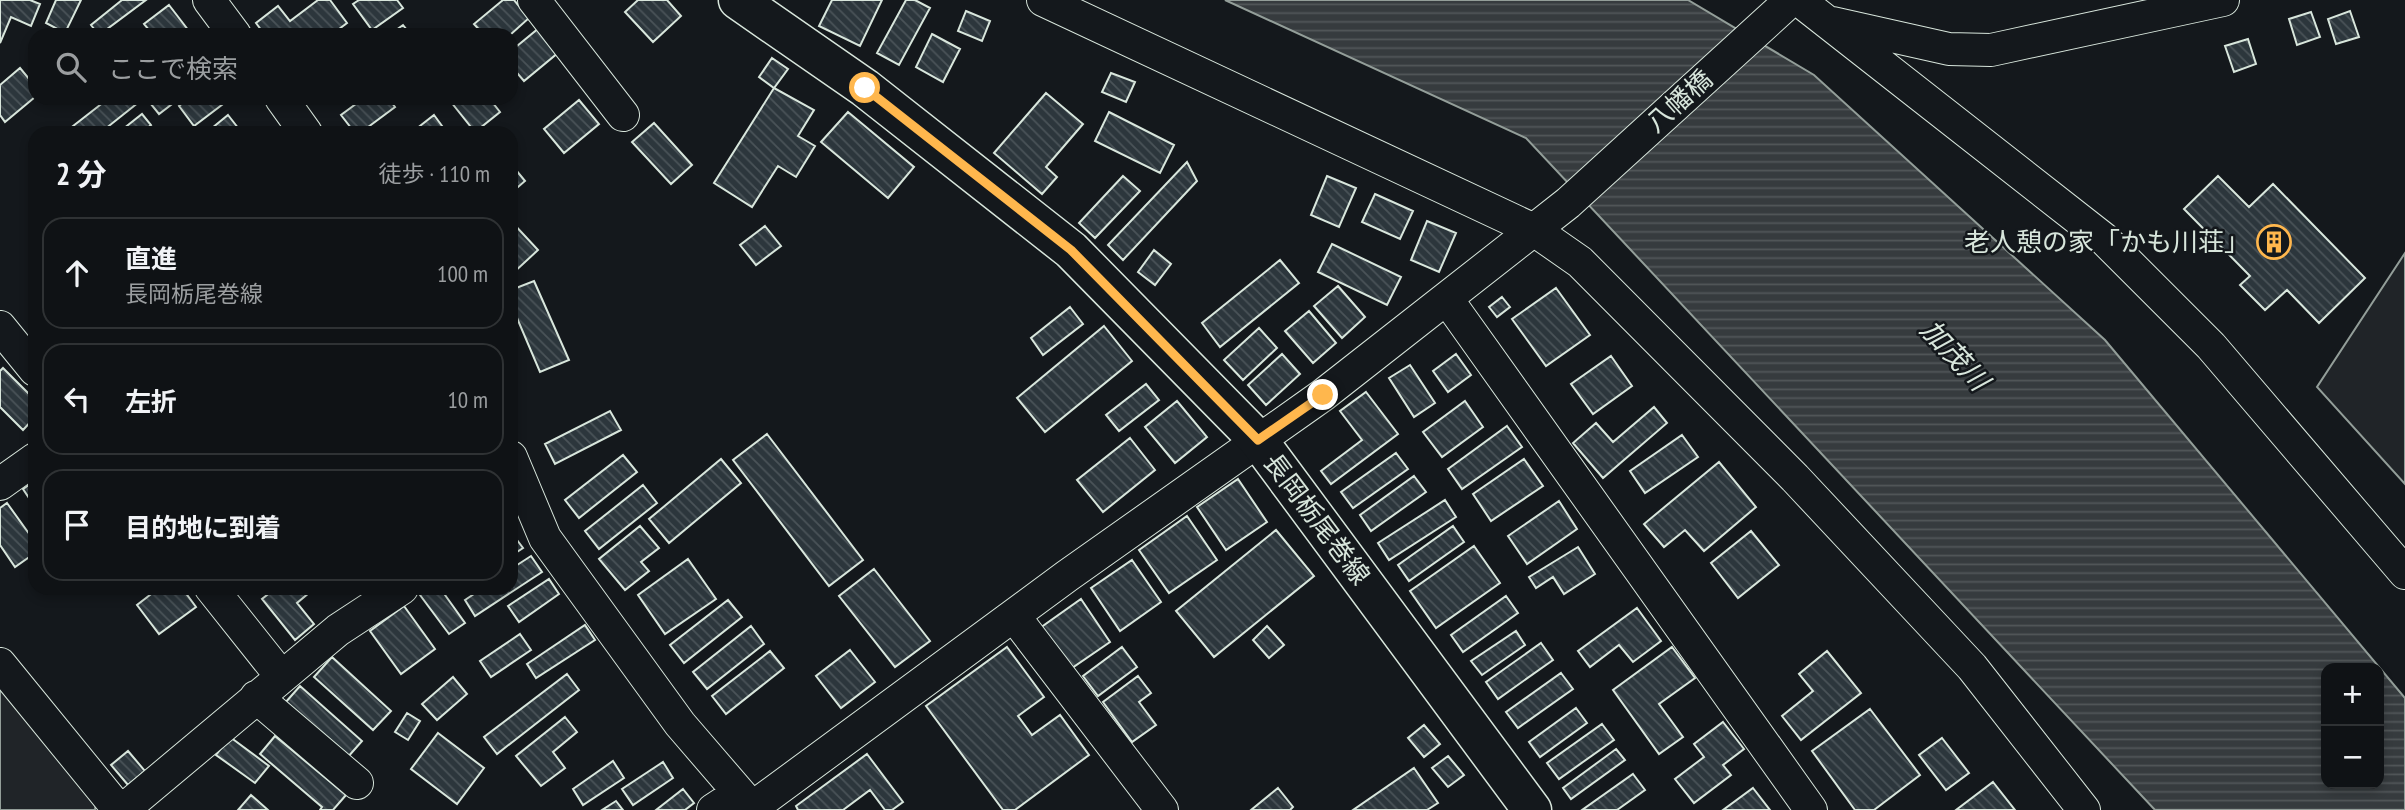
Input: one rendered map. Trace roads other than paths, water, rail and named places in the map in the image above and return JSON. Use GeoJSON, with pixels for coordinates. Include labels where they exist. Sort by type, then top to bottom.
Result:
{"type":"FeatureCollection","features":[{"type":"Feature","properties":{"kind":"main road","name":"長岡栃尾巻線"},"geometry":{"type":"LineString","coordinates":[[738,0],[865,88],[1071,250],[1258,440],[1532,810]]}},
{"type":"Feature","properties":{"kind":"street"},"geometry":{"type":"LineString","coordinates":[[209,0],[230,28]]}},
{"type":"Feature","properties":{"kind":"street"},"geometry":{"type":"LineString","coordinates":[[534,0],[623,115]]}},
{"type":"Feature","properties":{"kind":"street"},"geometry":{"type":"LineString","coordinates":[[1043,0],[1534,230],[1580,262],[1795,478],[1972,667],[2084,810]]}},
{"type":"Feature","properties":{"kind":"street","name":"八幡橋"},"geometry":{"type":"LineString","coordinates":[[740,805],[1014,616],[1323,395],[1568,203],[1791,0]]}},
{"type":"Feature","properties":{"kind":"street"},"geometry":{"type":"LineString","coordinates":[[1799,0],[2104,239],[2211,346],[2405,573]]}},
{"type":"Feature","properties":{"kind":"street"},"geometry":{"type":"LineString","coordinates":[[1825,21],[1949,49],[1991,50],[2223,0]]}},
{"type":"Feature","properties":{"kind":"street"},"geometry":{"type":"LineString","coordinates":[[286,105],[301,126]]}},
{"type":"Feature","properties":{"kind":"street"},"geometry":{"type":"LineString","coordinates":[[1447,299],[1811,810]]}},
{"type":"Feature","properties":{"kind":"street"},"geometry":{"type":"LineString","coordinates":[[0,327],[28,361]]}},
{"type":"Feature","properties":{"kind":"street"},"geometry":{"type":"LineString","coordinates":[[0,484],[28,464]]}},
{"type":"Feature","properties":{"kind":"street"},"geometry":{"type":"LineString","coordinates":[[520,509],[545,538],[740,805]]}},
{"type":"Feature","properties":{"kind":"street"},"geometry":{"type":"LineString","coordinates":[[217,595],[281,676]]}},
{"type":"Feature","properties":{"kind":"street"},"geometry":{"type":"LineString","coordinates":[[0,664],[121,810],[281,676],[338,631],[392,595]]}},
{"type":"Feature","properties":{"kind":"street"},"geometry":{"type":"LineString","coordinates":[[1014,616],[1153,807]]}},
{"type":"Feature","properties":{"kind":"street"},"geometry":{"type":"LineString","coordinates":[[256,697],[357,783]]}},
{"type":"Feature","properties":{"kind":"water","name":"加茂川"},"geometry":{"type":"Polygon","coordinates":[[[1225,0],[1688,0],[1814,75],[2105,340],[2376,663],[2321,663],[2321,789],[2384,789],[2384,673],[2405,698],[2405,810],[2155,810],[1526,138],[1225,0]]]}},
{"type":"Feature","properties":{"kind":"place","name":"老人憩の家「かも川荘」"},"geometry":{"type":"Point","coordinates":[2274,242]}}]}
